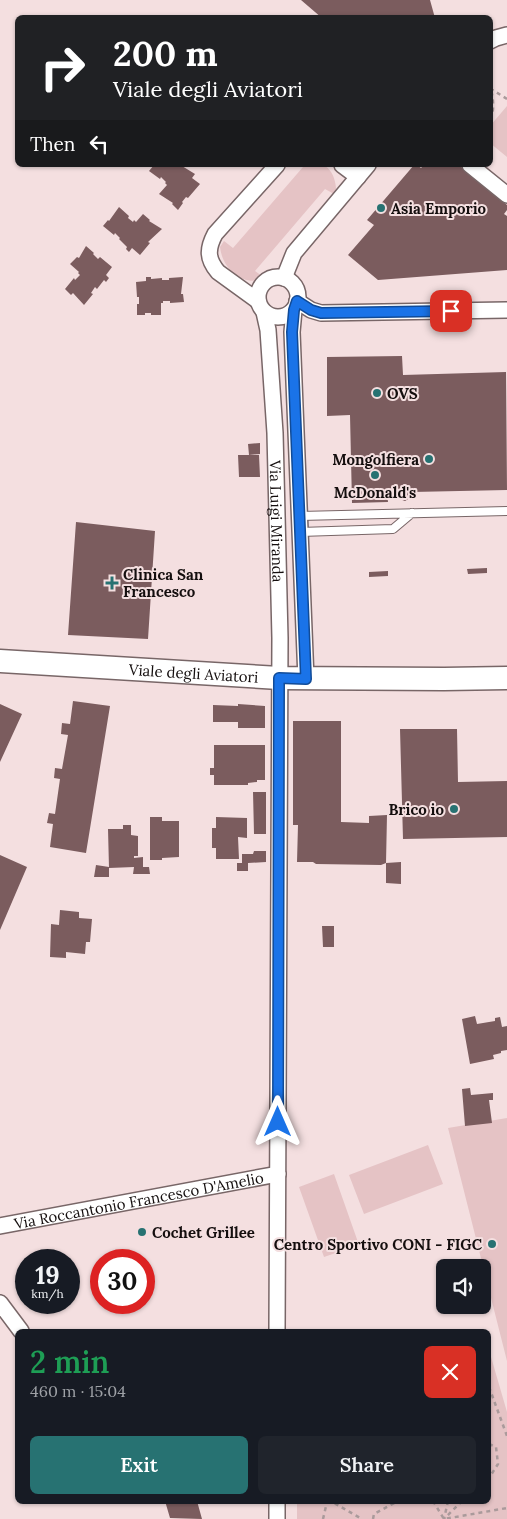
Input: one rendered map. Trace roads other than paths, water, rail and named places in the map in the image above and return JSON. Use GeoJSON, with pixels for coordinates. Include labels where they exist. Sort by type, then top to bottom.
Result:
{"type":"FeatureCollection","features":[{"type":"Feature","properties":{"kind":"main road","name":"Viale degli Aviatori"},"geometry":{"type":"LineString","coordinates":[[0,661],[306,679],[507,678]]}},
{"type":"Feature","properties":{"kind":"street"},"geometry":{"type":"LineString","coordinates":[[493,40],[507,34]]}},
{"type":"Feature","properties":{"kind":"street"},"geometry":{"type":"LineString","coordinates":[[261,306],[258,293],[265,281],[277,277],[284,278],[294,284],[296,290],[295,306],[282,317],[276,317],[261,306],[218,272],[209,254],[209,245],[215,234],[275,167]]}},
{"type":"Feature","properties":{"kind":"street"},"geometry":{"type":"LineString","coordinates":[[344,167],[358,178]]}},
{"type":"Feature","properties":{"kind":"street"},"geometry":{"type":"LineString","coordinates":[[284,278],[294,254],[366,167]]}},
{"type":"Feature","properties":{"kind":"street"},"geometry":{"type":"LineString","coordinates":[[472,167],[507,195]]}},
{"type":"Feature","properties":{"kind":"street","name":"Via Luigi Miranda"},"geometry":{"type":"LineString","coordinates":[[261,306],[268,330],[275,432],[277,517],[279,678],[277,1329]]}},
{"type":"Feature","properties":{"kind":"street"},"geometry":{"type":"LineString","coordinates":[[295,306],[321,313],[507,310]]}},
{"type":"Feature","properties":{"kind":"street","name":"Via Luigi Miranda"},"geometry":{"type":"LineString","coordinates":[[295,306],[292,327],[306,679]]}},
{"type":"Feature","properties":{"kind":"street"},"geometry":{"type":"LineString","coordinates":[[270,364],[294,362]]}},
{"type":"Feature","properties":{"kind":"street"},"geometry":{"type":"LineString","coordinates":[[277,517],[300,516]]}},
{"type":"Feature","properties":{"kind":"street","name":"Via Roccantonio Francesco D'Amelio"},"geometry":{"type":"LineString","coordinates":[[0,1226],[278,1174]]}},
{"type":"Feature","properties":{"kind":"street"},"geometry":{"type":"LineString","coordinates":[[0,1303],[20,1329]]}},
{"type":"Feature","properties":{"kind":"street"},"geometry":{"type":"LineString","coordinates":[[277,1504],[277,1519]]}},
{"type":"Feature","properties":{"kind":"lane"},"geometry":{"type":"LineString","coordinates":[[300,516],[507,511]]}},
{"type":"Feature","properties":{"kind":"lane"},"geometry":{"type":"LineString","coordinates":[[300,532],[393,528],[412,513]]}},
{"type":"Feature","properties":{"kind":"place","name":"Asia Emporio"},"geometry":{"type":"Point","coordinates":[381,208]}},
{"type":"Feature","properties":{"kind":"place","name":"OVS"},"geometry":{"type":"Point","coordinates":[377,393]}},
{"type":"Feature","properties":{"kind":"place","name":"Mongolfiera"},"geometry":{"type":"Point","coordinates":[429,459]}},
{"type":"Feature","properties":{"kind":"place","name":"McDonald's"},"geometry":{"type":"Point","coordinates":[375,475]}},
{"type":"Feature","properties":{"kind":"place","name":"Clinica San Francesco"},"geometry":{"type":"Point","coordinates":[112,583]}},
{"type":"Feature","properties":{"kind":"place","name":"Brico io"},"geometry":{"type":"Point","coordinates":[454,809]}},
{"type":"Feature","properties":{"kind":"place","name":"Cochet Grillee"},"geometry":{"type":"Point","coordinates":[142,1232]}},
{"type":"Feature","properties":{"kind":"place","name":"Centro Sportivo CONI - FIGC"},"geometry":{"type":"Point","coordinates":[492,1244]}}]}
